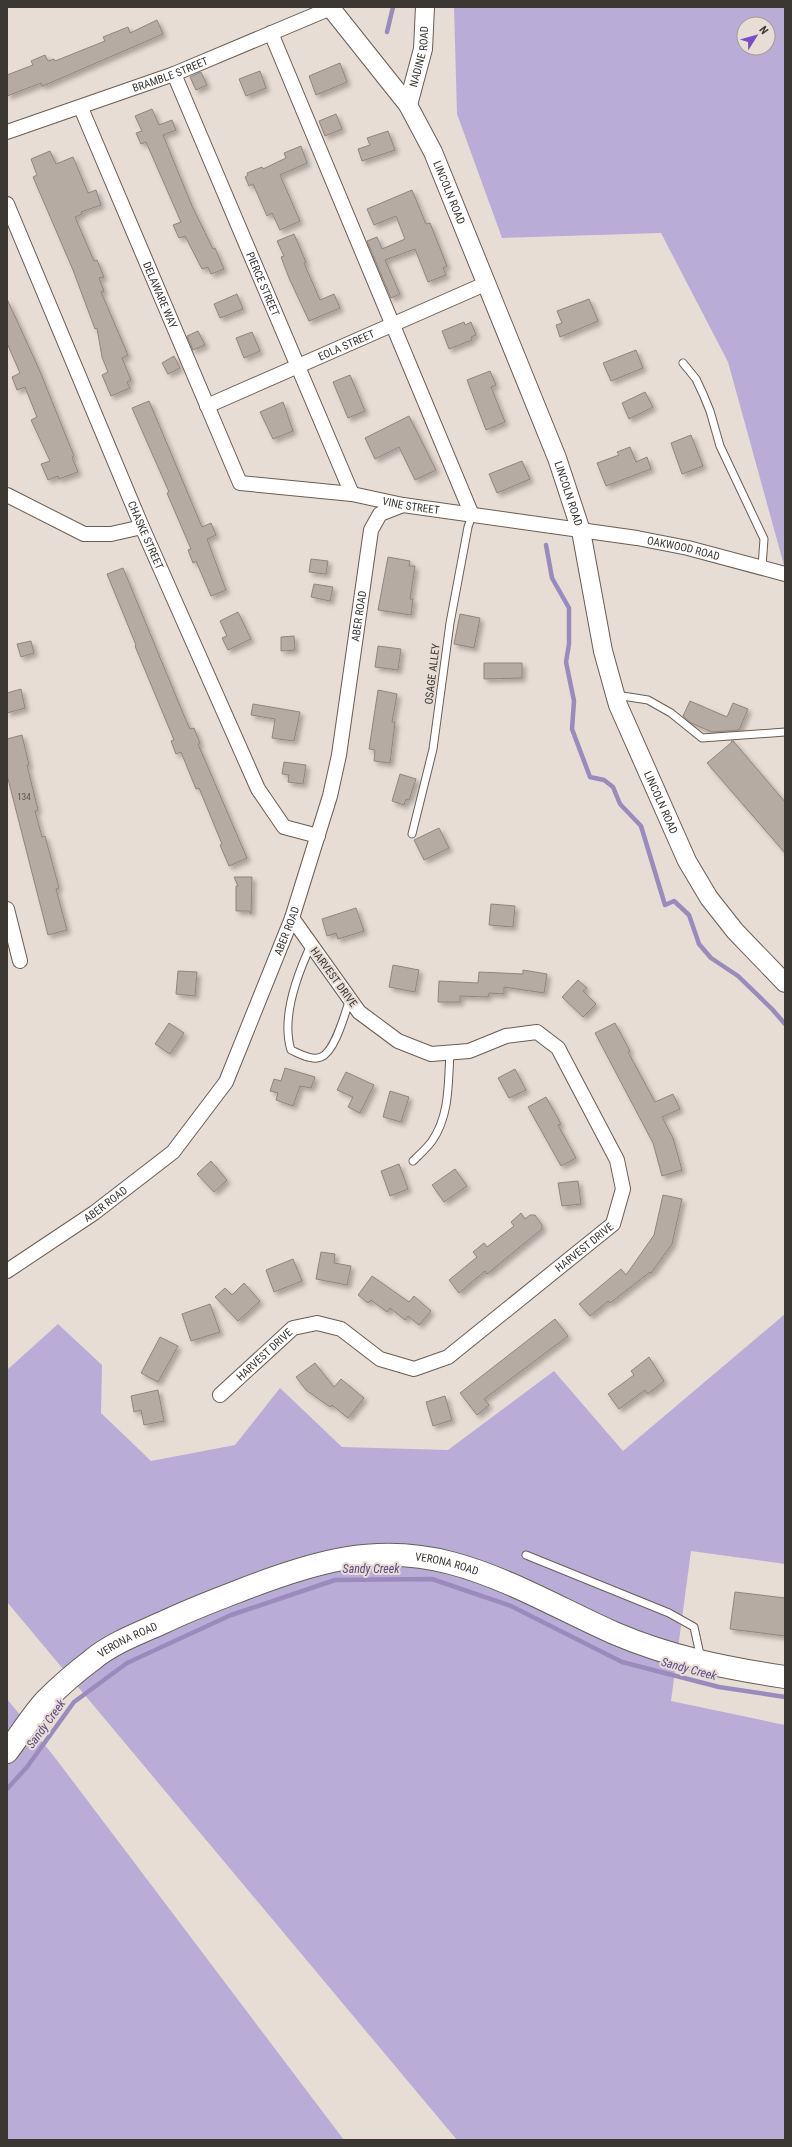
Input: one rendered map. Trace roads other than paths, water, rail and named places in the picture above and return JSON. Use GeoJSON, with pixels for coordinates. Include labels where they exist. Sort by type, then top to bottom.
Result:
{"type":"FeatureCollection","features":[{"type":"Feature","properties":{"kind":"main road","name":"VERONA ROAD"},"geometry":{"type":"LineString","coordinates":[[7,1752],[45,1701],[93,1658],[125,1640],[186,1611],[295,1569],[328,1561],[364,1555],[420,1557],[449,1562],[480,1571],[615,1633],[702,1663],[785,1677]]}},
{"type":"Feature","properties":{"kind":"street","name":"NADINE ROAD"},"geometry":{"type":"LineString","coordinates":[[408,105],[422,49],[424,7]]}},
{"type":"Feature","properties":{"kind":"street","name":"LINCOLN ROAD"},"geometry":{"type":"LineString","coordinates":[[330,8],[408,105],[433,152],[485,284],[557,458],[581,531],[603,651],[616,695],[687,861],[709,898],[735,931],[785,983]]}},
{"type":"Feature","properties":{"kind":"street","name":"BRAMBLE STREET"},"geometry":{"type":"LineString","coordinates":[[7,132],[81,108],[174,74],[330,8]]}},
{"type":"Feature","properties":{"kind":"street"},"geometry":{"type":"LineString","coordinates":[[272,33],[394,324],[472,516]]}},
{"type":"Feature","properties":{"kind":"street","name":"PIERCE STREET"},"geometry":{"type":"LineString","coordinates":[[174,74],[352,494]]}},
{"type":"Feature","properties":{"kind":"street","name":"DELAWARE WAY"},"geometry":{"type":"LineString","coordinates":[[81,108],[240,482]]}},
{"type":"Feature","properties":{"kind":"street","name":"CHASKE STREET"},"geometry":{"type":"LineString","coordinates":[[7,204],[142,527],[258,789],[284,827],[318,836]]}},
{"type":"Feature","properties":{"kind":"street","name":"EOLA STREET"},"geometry":{"type":"LineString","coordinates":[[207,406],[485,284]]}},
{"type":"Feature","properties":{"kind":"street","name":"VINE STREET"},"geometry":{"type":"LineString","coordinates":[[240,482],[352,494],[403,505],[581,531]]}},
{"type":"Feature","properties":{"kind":"street"},"geometry":{"type":"LineString","coordinates":[[7,495],[84,534],[111,534],[142,527]]}},
{"type":"Feature","properties":{"kind":"street","name":"ABER ROAD"},"geometry":{"type":"LineString","coordinates":[[7,1271],[94,1213],[172,1152],[226,1082],[292,918],[318,836],[339,755],[371,530],[380,514],[403,505]]}},
{"type":"Feature","properties":{"kind":"street","name":"OAKWOOD ROAD"},"geometry":{"type":"LineString","coordinates":[[581,531],[637,538],[681,547],[785,574]]}},
{"type":"Feature","properties":{"kind":"street"},"geometry":{"type":"LineString","coordinates":[[7,909],[20,960]]}},
{"type":"Feature","properties":{"kind":"street","name":"HARVEST DRIVE"},"geometry":{"type":"LineString","coordinates":[[220,1395],[293,1328],[317,1323],[341,1329],[380,1359],[414,1369],[448,1357],[613,1224],[623,1189],[617,1160],[558,1048],[537,1032],[506,1036],[469,1052],[431,1054],[398,1041],[359,1012],[292,918]]}},
{"type":"Feature","properties":{"kind":"lane"},"geometry":{"type":"LineString","coordinates":[[683,363],[696,379],[703,394],[710,411],[720,446],[764,538],[762,567]]}},
{"type":"Feature","properties":{"kind":"lane","name":"OSAGE ALLEY"},"geometry":{"type":"LineString","coordinates":[[412,834],[433,749],[450,623],[468,528],[472,516]]}},
{"type":"Feature","properties":{"kind":"lane"},"geometry":{"type":"LineString","coordinates":[[616,695],[648,700],[670,713],[702,738],[785,732]]}},
{"type":"Feature","properties":{"kind":"lane"},"geometry":{"type":"LineString","coordinates":[[312,945],[302,964],[293,997],[287,1036],[291,1050],[308,1057],[321,1058],[331,1050],[350,1000]]}},
{"type":"Feature","properties":{"kind":"lane"},"geometry":{"type":"LineString","coordinates":[[413,1161],[432,1142],[443,1122],[447,1104],[450,1053]]}},
{"type":"Feature","properties":{"kind":"lane"},"geometry":{"type":"LineString","coordinates":[[526,1555],[669,1613],[694,1627],[702,1663]]}},
{"type":"Feature","properties":{"kind":"waterway"},"geometry":{"type":"LineString","coordinates":[[387,32],[393,7]]}},
{"type":"Feature","properties":{"kind":"waterway"},"geometry":{"type":"LineString","coordinates":[[546,545],[552,578],[569,608],[569,644],[566,662],[574,701],[572,729],[590,777],[604,780],[613,787],[620,804],[641,826],[665,905],[674,901],[689,915],[699,944],[711,958],[738,976],[772,1009],[785,1024]]}},
{"type":"Feature","properties":{"kind":"waterway","name":"Sandy Creek"},"geometry":{"type":"LineString","coordinates":[[7,1789],[27,1767],[74,1702],[127,1663],[231,1615],[335,1580],[432,1579],[511,1606],[622,1662],[719,1687],[785,1697]]}}]}
